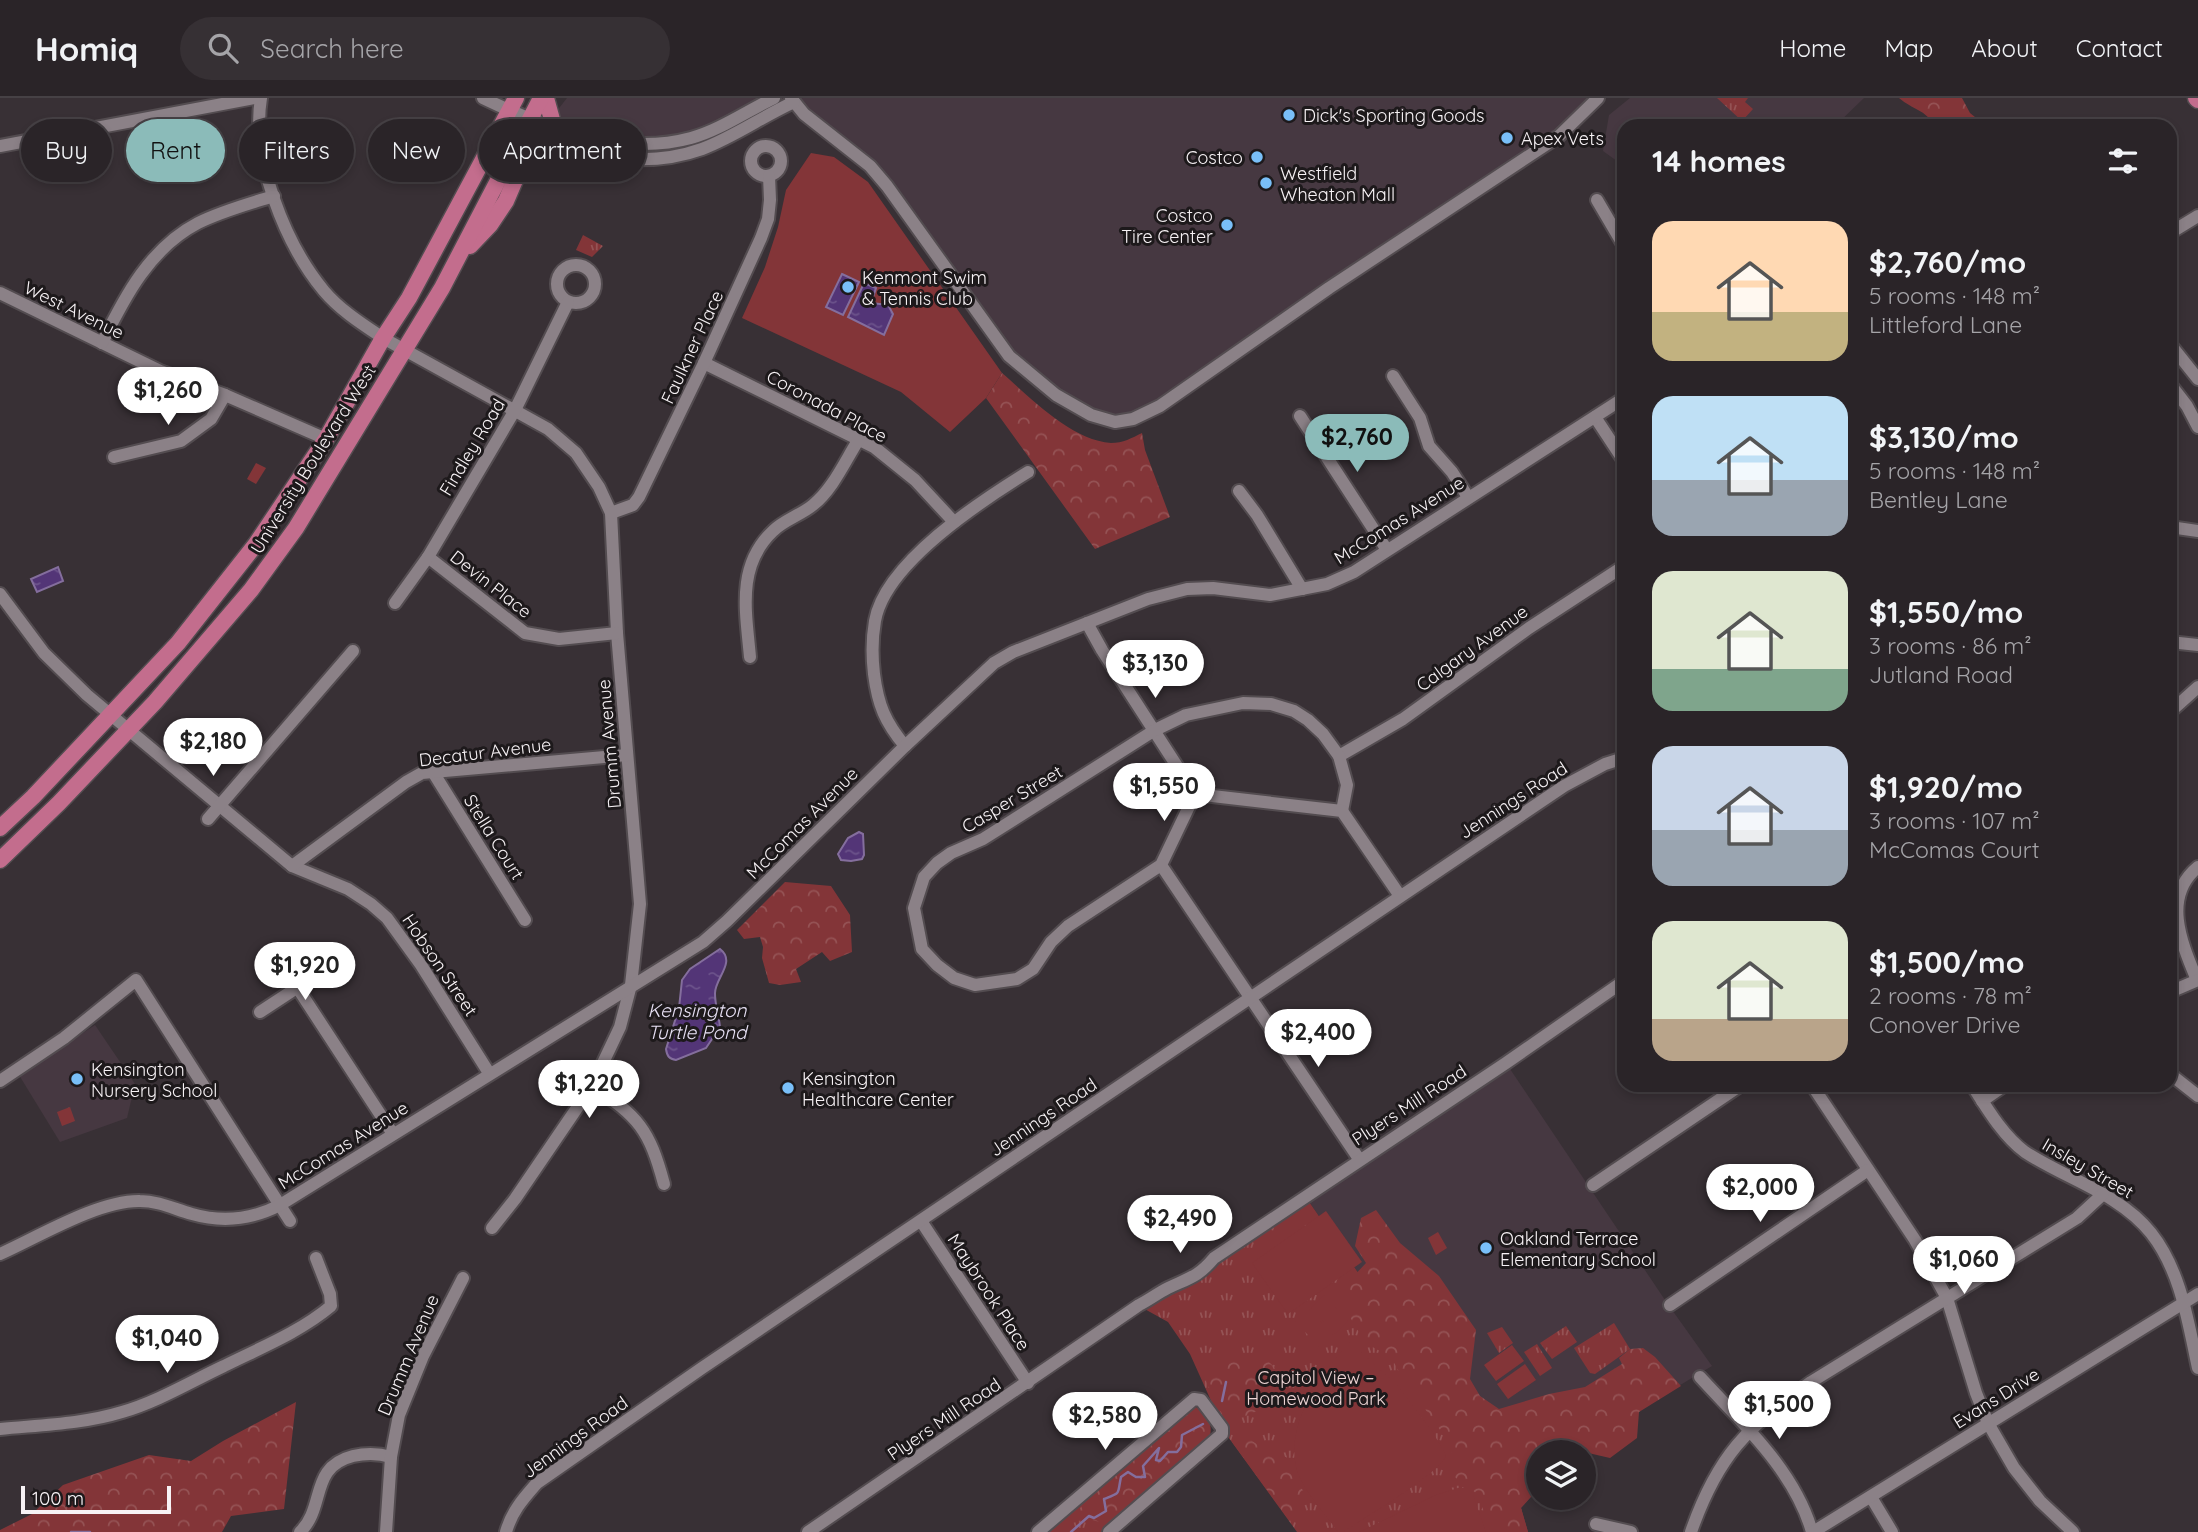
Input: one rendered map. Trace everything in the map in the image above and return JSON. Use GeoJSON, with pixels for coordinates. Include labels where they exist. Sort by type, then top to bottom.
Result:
{"type":"FeatureCollection","features":[{"type":"Feature","properties":{"kind":"main road","name":"University Boulevard West"},"geometry":{"type":"LineString","coordinates":[[531,119],[544,98]]}},
{"type":"Feature","properties":{"kind":"main road"},"geometry":{"type":"LineString","coordinates":[[544,98],[551,119]]}},
{"type":"Feature","properties":{"kind":"main road","name":"University Boulevard West"},"geometry":{"type":"LineString","coordinates":[[0,828],[112,715],[178,643],[234,573],[326,439],[435,253],[512,105]]}},
{"type":"Feature","properties":{"kind":"main road","name":"University Boulevard West"},"geometry":{"type":"LineString","coordinates":[[0,860],[59,803],[201,650],[276,556],[341,457],[460,253],[497,182]]}},
{"type":"Feature","properties":{"kind":"main road"},"geometry":{"type":"LineString","coordinates":[[460,253],[476,242],[490,225],[506,201],[514,182]]}},
{"type":"Feature","properties":{"kind":"street"},"geometry":{"type":"LineString","coordinates":[[0,146],[254,98]]}},
{"type":"Feature","properties":{"kind":"street","name":"Drumm Avenue"},"geometry":{"type":"LineString","coordinates":[[261,98],[260,131],[274,196],[296,247],[322,288],[357,322],[548,429],[576,453],[611,513],[617,634],[640,904],[631,985],[620,1027],[592,1086],[521,1191],[492,1227]]}},
{"type":"Feature","properties":{"kind":"street"},"geometry":{"type":"LineString","coordinates":[[483,98],[512,105],[524,119]]}},
{"type":"Feature","properties":{"kind":"street"},"geometry":{"type":"LineString","coordinates":[[646,144],[692,137],[774,98]]}},
{"type":"Feature","properties":{"kind":"street"},"geometry":{"type":"LineString","coordinates":[[646,159],[661,159],[702,149],[793,100],[816,124],[870,166],[887,186],[1009,356],[1056,395],[1091,415],[1115,422],[1133,419],[1160,406],[1329,288],[1559,136],[1598,98]]}},
{"type":"Feature","properties":{"kind":"street","name":"Faulkner Place"},"geometry":{"type":"LineString","coordinates":[[611,513],[633,505],[639,497],[745,276],[768,219],[769,176]]}},
{"type":"Feature","properties":{"kind":"street"},"geometry":{"type":"LineString","coordinates":[[102,342],[138,277],[181,234],[225,212],[274,196]]}},
{"type":"Feature","properties":{"kind":"street"},"geometry":{"type":"LineString","coordinates":[[1597,200],[1617,234]]}},
{"type":"Feature","properties":{"kind":"street"},"geometry":{"type":"LineString","coordinates":[[2177,229],[2198,216]]}},
{"type":"Feature","properties":{"kind":"street","name":"West Avenue"},"geometry":{"type":"LineString","coordinates":[[0,293],[160,371],[225,395],[326,439]]}},
{"type":"Feature","properties":{"kind":"street","name":"Findley Road"},"geometry":{"type":"LineString","coordinates":[[395,603],[428,557],[515,410],[568,302]]}},
{"type":"Feature","properties":{"kind":"street"},"geometry":{"type":"LineString","coordinates":[[2177,353],[2198,379]]}},
{"type":"Feature","properties":{"kind":"street","name":"Coronada Place"},"geometry":{"type":"LineString","coordinates":[[704,363],[874,447],[915,480],[954,522]]}},
{"type":"Feature","properties":{"kind":"street"},"geometry":{"type":"LineString","coordinates":[[1393,376],[1420,418],[1429,446],[1452,472],[1468,497]]}},
{"type":"Feature","properties":{"kind":"street"},"geometry":{"type":"LineString","coordinates":[[2177,393],[2198,427]]}},
{"type":"Feature","properties":{"kind":"street"},"geometry":{"type":"LineString","coordinates":[[114,457],[181,440],[211,419],[225,395]]}},
{"type":"Feature","properties":{"kind":"street","name":"McComas Avenue"},"geometry":{"type":"LineString","coordinates":[[0,1254],[120,1202],[164,1203],[191,1214],[217,1220],[249,1217],[280,1205],[703,942],[994,663],[1013,652],[1148,599],[1187,589],[1213,588],[1270,595],[1327,584],[1354,572],[1617,403]]}},
{"type":"Feature","properties":{"kind":"street"},"geometry":{"type":"LineString","coordinates":[[1300,416],[1387,550]]}},
{"type":"Feature","properties":{"kind":"street"},"geometry":{"type":"LineString","coordinates":[[1595,417],[1617,450]]}},
{"type":"Feature","properties":{"kind":"street"},"geometry":{"type":"LineString","coordinates":[[750,657],[745,588],[748,568],[757,549],[774,530],[813,505],[826,491],[859,439]]}},
{"type":"Feature","properties":{"kind":"street"},"geometry":{"type":"LineString","coordinates":[[905,746],[888,726],[877,697],[872,658],[875,619],[886,592],[909,563],[954,522],[1028,471]]}},
{"type":"Feature","properties":{"kind":"street"},"geometry":{"type":"LineString","coordinates":[[1239,491],[1257,515],[1302,589]]}},
{"type":"Feature","properties":{"kind":"street"},"geometry":{"type":"LineString","coordinates":[[2177,528],[2198,531]]}},
{"type":"Feature","properties":{"kind":"street","name":"Devin Place"},"geometry":{"type":"LineString","coordinates":[[428,557],[525,632],[559,639],[617,634]]}},
{"type":"Feature","properties":{"kind":"street","name":"Calgary Avenue"},"geometry":{"type":"LineString","coordinates":[[1339,756],[1403,719],[1529,628],[1617,571]]}},
{"type":"Feature","properties":{"kind":"street","name":"Hobson Street"},"geometry":{"type":"LineString","coordinates":[[0,594],[44,653],[87,695],[292,866],[348,889],[387,918],[421,965],[489,1073]]}},
{"type":"Feature","properties":{"kind":"street"},"geometry":{"type":"LineString","coordinates":[[1087,623],[1195,794]]}},
{"type":"Feature","properties":{"kind":"street"},"geometry":{"type":"LineString","coordinates":[[2177,643],[2196,646]]}},
{"type":"Feature","properties":{"kind":"street"},"geometry":{"type":"LineString","coordinates":[[208,820],[353,651]]}},
{"type":"Feature","properties":{"kind":"street"},"geometry":{"type":"LineString","coordinates":[[2177,706],[2198,687]]}},
{"type":"Feature","properties":{"kind":"street","name":"Casper Street"},"geometry":{"type":"LineString","coordinates":[[1161,866],[1068,926],[1051,942],[1033,969],[1017,979],[975,985],[954,978],[936,965],[922,949],[914,908],[919,890],[930,870],[951,853],[983,839],[1155,730],[1186,715],[1243,702],[1271,704],[1294,711],[1323,734],[1339,756],[1348,785],[1342,811]]}},
{"type":"Feature","properties":{"kind":"street","name":"Decatur Avenue"},"geometry":{"type":"LineString","coordinates":[[292,866],[422,773],[627,755]]}},
{"type":"Feature","properties":{"kind":"street","name":"Jennings Road"},"geometry":{"type":"LineString","coordinates":[[506,1532],[518,1504],[537,1483],[702,1368],[1564,786],[1617,760]]}},
{"type":"Feature","properties":{"kind":"street","name":"Stella Court"},"geometry":{"type":"LineString","coordinates":[[433,772],[525,920]]}},
{"type":"Feature","properties":{"kind":"street"},"geometry":{"type":"LineString","coordinates":[[1195,794],[1342,811],[1400,895]]}},
{"type":"Feature","properties":{"kind":"street"},"geometry":{"type":"LineString","coordinates":[[1195,794],[1161,866],[1359,1159]]}},
{"type":"Feature","properties":{"kind":"street"},"geometry":{"type":"LineString","coordinates":[[2177,989],[2198,980],[2181,942],[2177,906],[2181,889],[2189,874],[2198,867]]}},
{"type":"Feature","properties":{"kind":"street"},"geometry":{"type":"LineString","coordinates":[[260,1012],[333,964]]}},
{"type":"Feature","properties":{"kind":"street"},"geometry":{"type":"LineString","coordinates":[[0,1081],[64,1038],[136,980],[289,1222]]}},
{"type":"Feature","properties":{"kind":"street","name":"Plyers Mill Road"},"geometry":{"type":"LineString","coordinates":[[808,1532],[1169,1287],[1189,1270],[1214,1258],[1617,986]]}},
{"type":"Feature","properties":{"kind":"street"},"geometry":{"type":"LineString","coordinates":[[297,987],[393,1134]]}},
{"type":"Feature","properties":{"kind":"street"},"geometry":{"type":"LineString","coordinates":[[2177,1080],[2198,1096]]}},
{"type":"Feature","properties":{"kind":"street"},"geometry":{"type":"LineString","coordinates":[[592,1086],[620,1104],[636,1119],[652,1145],[664,1184]]}},
{"type":"Feature","properties":{"kind":"street"},"geometry":{"type":"LineString","coordinates":[[1593,1185],[1731,1092]]}},
{"type":"Feature","properties":{"kind":"street"},"geometry":{"type":"LineString","coordinates":[[1817,1092],[1915,1240],[1947,1298],[1976,1393],[1988,1423],[2014,1468],[2040,1501],[2073,1532]]}},
{"type":"Feature","properties":{"kind":"street","name":"Insley Street"},"geometry":{"type":"LineString","coordinates":[[1976,1092],[2002,1129],[2024,1151],[2125,1208],[2150,1233],[2167,1258],[2184,1302],[2198,1368]]}},
{"type":"Feature","properties":{"kind":"street"},"geometry":{"type":"LineString","coordinates":[[1982,1101],[1995,1092]]}},
{"type":"Feature","properties":{"kind":"street"},"geometry":{"type":"LineString","coordinates":[[1670,1305],[1868,1170]]}},
{"type":"Feature","properties":{"kind":"street"},"geometry":{"type":"LineString","coordinates":[[1691,1532],[1713,1478],[1726,1457],[1749,1430],[1777,1406],[1811,1382],[2077,1218],[2103,1194]]}},
{"type":"Feature","properties":{"kind":"street","name":"Maybrook Place"},"geometry":{"type":"LineString","coordinates":[[921,1221],[1028,1383]]}},
{"type":"Feature","properties":{"kind":"street"},"geometry":{"type":"LineString","coordinates":[[0,1429],[75,1422],[145,1405],[319,1316],[331,1306],[330,1294],[316,1258]]}},
{"type":"Feature","properties":{"kind":"street","name":"Drumm Avenue"},"geometry":{"type":"LineString","coordinates":[[386,1532],[391,1457],[401,1410],[444,1312],[463,1278]]}},
{"type":"Feature","properties":{"kind":"street","name":"Evans Drive"},"geometry":{"type":"LineString","coordinates":[[1813,1532],[2198,1294]]}},
{"type":"Feature","properties":{"kind":"street"},"geometry":{"type":"LineString","coordinates":[[1700,1377],[1749,1430],[1798,1492],[1813,1532]]}},
{"type":"Feature","properties":{"kind":"street"},"geometry":{"type":"LineString","coordinates":[[1038,1532],[1194,1399],[1201,1400],[1222,1428],[1222,1434],[1109,1532]]}},
{"type":"Feature","properties":{"kind":"street"},"geometry":{"type":"LineString","coordinates":[[300,1532],[315,1508],[325,1473],[333,1466],[345,1458],[362,1454],[380,1453],[391,1457]]}},
{"type":"Feature","properties":{"kind":"street"},"geometry":{"type":"LineString","coordinates":[[1871,1497],[1892,1532]]}},
{"type":"Feature","properties":{"kind":"street"},"geometry":{"type":"LineString","coordinates":[[1596,1524],[1631,1532]]}},
{"type":"Feature","properties":{"kind":"shaded area"},"geometry":{"type":"Polygon","coordinates":[[[567,98],[1598,98],[1559,136],[1133,419],[1091,415],[1009,356],[887,186],[794,102],[702,149],[646,157],[646,119],[542,119],[556,112],[567,98]]]}},
{"type":"Feature","properties":{"kind":"shaded area"},"geometry":{"type":"Polygon","coordinates":[[[1630,98],[1864,98],[1842,119],[1617,119],[1617,161],[1603,151],[1609,115],[1630,98]]]}},
{"type":"Feature","properties":{"kind":"shaded area","name":"Kensington Nursery School"},"geometry":{"type":"Polygon","coordinates":[[[95,1025],[135,1084],[127,1118],[60,1142],[19,1075],[95,1025]]]}},
{"type":"Feature","properties":{"kind":"shaded area","name":"Oakland Terrace Elementary School"},"geometry":{"type":"Polygon","coordinates":[[[1506,1063],[1712,1366],[1610,1427],[1596,1442],[1526,1440],[1526,1502],[1521,1508],[1305,1196],[1506,1063]]]}},
{"type":"Feature","properties":{"kind":"green space"},"geometry":{"type":"Polygon","coordinates":[[[1717,98],[1748,98],[1745,102],[1753,109],[1744,119],[1740,119],[1717,98]]]}},
{"type":"Feature","properties":{"kind":"green space"},"geometry":{"type":"Polygon","coordinates":[[[1899,98],[1962,98],[1970,113],[1977,119],[1930,119],[1899,98]]]}},
{"type":"Feature","properties":{"kind":"green space","name":"Kenmont Swim & Tennis Club"},"geometry":{"type":"Polygon","coordinates":[[[811,153],[834,157],[868,182],[1002,373],[986,398],[950,432],[901,392],[742,318],[765,267],[786,190],[811,153]]]}},
{"type":"Feature","properties":{"kind":"green space"},"geometry":{"type":"Polygon","coordinates":[[[583,235],[603,246],[592,257],[576,250],[583,235]]]}},
{"type":"Feature","properties":{"kind":"green space"},"geometry":{"type":"Polygon","coordinates":[[[1002,373],[1052,416],[1081,434],[1111,443],[1142,433],[1145,450],[1170,517],[1095,549],[986,398],[1002,373]]]}},
{"type":"Feature","properties":{"kind":"green space"},"geometry":{"type":"Polygon","coordinates":[[[256,463],[266,468],[256,484],[247,479],[256,463]]]}},
{"type":"Feature","properties":{"kind":"green space"},"geometry":{"type":"Polygon","coordinates":[[[785,882],[831,886],[850,915],[852,952],[830,961],[822,952],[796,969],[801,982],[780,985],[769,983],[760,937],[744,939],[737,930],[785,882]]]}},
{"type":"Feature","properties":{"kind":"green space"},"geometry":{"type":"Polygon","coordinates":[[[70,1107],[75,1121],[62,1126],[57,1112],[70,1107]]]}},
{"type":"Feature","properties":{"kind":"green space","name":"Capitol View – Homewood Park"},"geometry":{"type":"Polygon","coordinates":[[[1305,1196],[1521,1508],[1528,1532],[1297,1532],[1226,1434],[1190,1354],[1168,1322],[1141,1307],[1305,1196]]]}},
{"type":"Feature","properties":{"kind":"green space"},"geometry":{"type":"Polygon","coordinates":[[[1376,1210],[1400,1243],[1439,1276],[1476,1330],[1470,1379],[1480,1396],[1499,1409],[1549,1394],[1585,1387],[1622,1364],[1619,1358],[1630,1349],[1643,1348],[1655,1357],[1681,1386],[1639,1412],[1637,1438],[1610,1458],[1596,1455],[1596,1440],[1526,1440],[1526,1502],[1521,1508],[1528,1532],[1493,1532],[1476,1493],[1452,1475],[1450,1457],[1456,1438],[1443,1434],[1391,1357],[1365,1343],[1346,1310],[1346,1289],[1350,1280],[1366,1263],[1355,1246],[1361,1218],[1376,1210]]]}},
{"type":"Feature","properties":{"kind":"green space"},"geometry":{"type":"Polygon","coordinates":[[[1326,1211],[1362,1262],[1288,1314],[1252,1263],[1326,1211]]]}},
{"type":"Feature","properties":{"kind":"green space"},"geometry":{"type":"Polygon","coordinates":[[[1438,1232],[1447,1248],[1436,1255],[1428,1238],[1438,1232]]]}},
{"type":"Feature","properties":{"kind":"green space"},"geometry":{"type":"Polygon","coordinates":[[[1324,1295],[1348,1321],[1335,1334],[1311,1308],[1324,1295]]]}},
{"type":"Feature","properties":{"kind":"green space"},"geometry":{"type":"Polygon","coordinates":[[[1309,1309],[1333,1335],[1319,1347],[1295,1321],[1309,1309]]]}},
{"type":"Feature","properties":{"kind":"green space"},"geometry":{"type":"Polygon","coordinates":[[[1614,1323],[1630,1349],[1595,1374],[1590,1373],[1574,1348],[1614,1323]]]}},
{"type":"Feature","properties":{"kind":"green space"},"geometry":{"type":"Polygon","coordinates":[[[1566,1326],[1577,1342],[1552,1359],[1540,1343],[1566,1326]]]}},
{"type":"Feature","properties":{"kind":"green space"},"geometry":{"type":"Polygon","coordinates":[[[1502,1327],[1513,1343],[1499,1353],[1487,1333],[1502,1327]]]}},
{"type":"Feature","properties":{"kind":"green space"},"geometry":{"type":"Polygon","coordinates":[[[1350,1342],[1397,1385],[1432,1431],[1446,1455],[1432,1472],[1417,1483],[1343,1532],[1338,1532],[1300,1478],[1295,1460],[1295,1442],[1299,1423],[1315,1387],[1350,1342]]]}},
{"type":"Feature","properties":{"kind":"green space"},"geometry":{"type":"Polygon","coordinates":[[[1537,1344],[1552,1368],[1540,1376],[1524,1352],[1537,1344]]]}},
{"type":"Feature","properties":{"kind":"green space"},"geometry":{"type":"Polygon","coordinates":[[[1512,1345],[1524,1361],[1496,1381],[1484,1365],[1512,1345]]]}},
{"type":"Feature","properties":{"kind":"green space"},"geometry":{"type":"Polygon","coordinates":[[[1261,1354],[1279,1372],[1274,1393],[1269,1401],[1254,1412],[1224,1420],[1206,1381],[1214,1370],[1213,1356],[1261,1354]]]}},
{"type":"Feature","properties":{"kind":"green space"},"geometry":{"type":"Polygon","coordinates":[[[1525,1364],[1536,1380],[1508,1399],[1497,1384],[1525,1364]]]}},
{"type":"Feature","properties":{"kind":"green space"},"geometry":{"type":"Polygon","coordinates":[[[296,1402],[284,1509],[231,1516],[222,1532],[0,1532],[32,1514],[63,1485],[149,1455],[191,1461],[296,1402]]]}},
{"type":"Feature","properties":{"kind":"green space"},"geometry":{"type":"Polygon","coordinates":[[[1194,1407],[1200,1408],[1209,1423],[1209,1439],[1103,1523],[1075,1515],[1093,1491],[1194,1407]]]}},
{"type":"Feature","properties":{"kind":"green space"},"geometry":{"type":"Polygon","coordinates":[[[1243,1434],[1274,1457],[1286,1457],[1290,1462],[1294,1477],[1308,1498],[1295,1516],[1286,1516],[1232,1442],[1243,1434]]]}},
{"type":"Feature","properties":{"kind":"green space"},"geometry":{"type":"Polygon","coordinates":[[[1209,1439],[1104,1532],[1048,1532],[1093,1491],[1209,1439]]]}},
{"type":"Feature","properties":{"kind":"green space"},"geometry":{"type":"Polygon","coordinates":[[[1465,1488],[1473,1495],[1486,1532],[1359,1532],[1436,1495],[1465,1488]]]}},
{"type":"Feature","properties":{"kind":"water"},"geometry":{"type":"Polygon","coordinates":[[[842,274],[859,282],[843,315],[826,307],[842,274]]]}},
{"type":"Feature","properties":{"kind":"water"},"geometry":{"type":"Polygon","coordinates":[[[864,283],[876,288],[871,303],[888,305],[893,314],[884,335],[848,317],[864,283]]]}},
{"type":"Feature","properties":{"kind":"water"},"geometry":{"type":"Polygon","coordinates":[[[58,567],[63,581],[37,592],[31,579],[58,567]]]}},
{"type":"Feature","properties":{"kind":"water"},"geometry":{"type":"Polygon","coordinates":[[[859,832],[863,834],[862,859],[841,860],[838,854],[848,838],[859,832]]]}},
{"type":"Feature","properties":{"kind":"water","name":"Kensington Turtle Pond"},"geometry":{"type":"Polygon","coordinates":[[[720,949],[725,954],[726,965],[715,994],[720,1027],[706,1048],[676,1060],[672,1059],[666,1049],[679,1008],[682,980],[690,969],[720,949]]]}},
{"type":"Feature","properties":{"kind":"waterway"},"geometry":{"type":"LineString","coordinates":[[1222,1401],[1226,1382]]}},
{"type":"Feature","properties":{"kind":"waterway"},"geometry":{"type":"LineString","coordinates":[[1071,1532],[1089,1516],[1094,1518],[1106,1511],[1104,1499],[1118,1492],[1121,1477],[1128,1472],[1136,1477],[1145,1477],[1143,1466],[1159,1448],[1156,1460],[1160,1461],[1168,1452],[1177,1452],[1181,1447],[1182,1435],[1203,1424]]}},
{"type":"Feature","properties":{"kind":"waterway"},"geometry":{"type":"LineString","coordinates":[[71,1532],[90,1532]]}},
{"type":"Feature","properties":{"kind":"place","name":"Dick's Sporting Goods"},"geometry":{"type":"Point","coordinates":[1289,115]}},
{"type":"Feature","properties":{"kind":"place","name":"Apex Vets"},"geometry":{"type":"Point","coordinates":[1507,138]}},
{"type":"Feature","properties":{"kind":"place","name":"Costco"},"geometry":{"type":"Point","coordinates":[1257,157]}},
{"type":"Feature","properties":{"kind":"place","name":"Westfield Wheaton Mall"},"geometry":{"type":"Point","coordinates":[1266,183]}},
{"type":"Feature","properties":{"kind":"place","name":"Costco Tire Center"},"geometry":{"type":"Point","coordinates":[1227,225]}},
{"type":"Feature","properties":{"kind":"place","name":"Kenmont Swim & Tennis Club"},"geometry":{"type":"Point","coordinates":[848,287]}},
{"type":"Feature","properties":{"kind":"place","name":"Kensington Nursery School"},"geometry":{"type":"Point","coordinates":[77,1079]}},
{"type":"Feature","properties":{"kind":"place","name":"Kensington Healthcare Center"},"geometry":{"type":"Point","coordinates":[788,1088]}},
{"type":"Feature","properties":{"kind":"place","name":"Oakland Terrace Elementary School"},"geometry":{"type":"Point","coordinates":[1486,1248]}}]}
